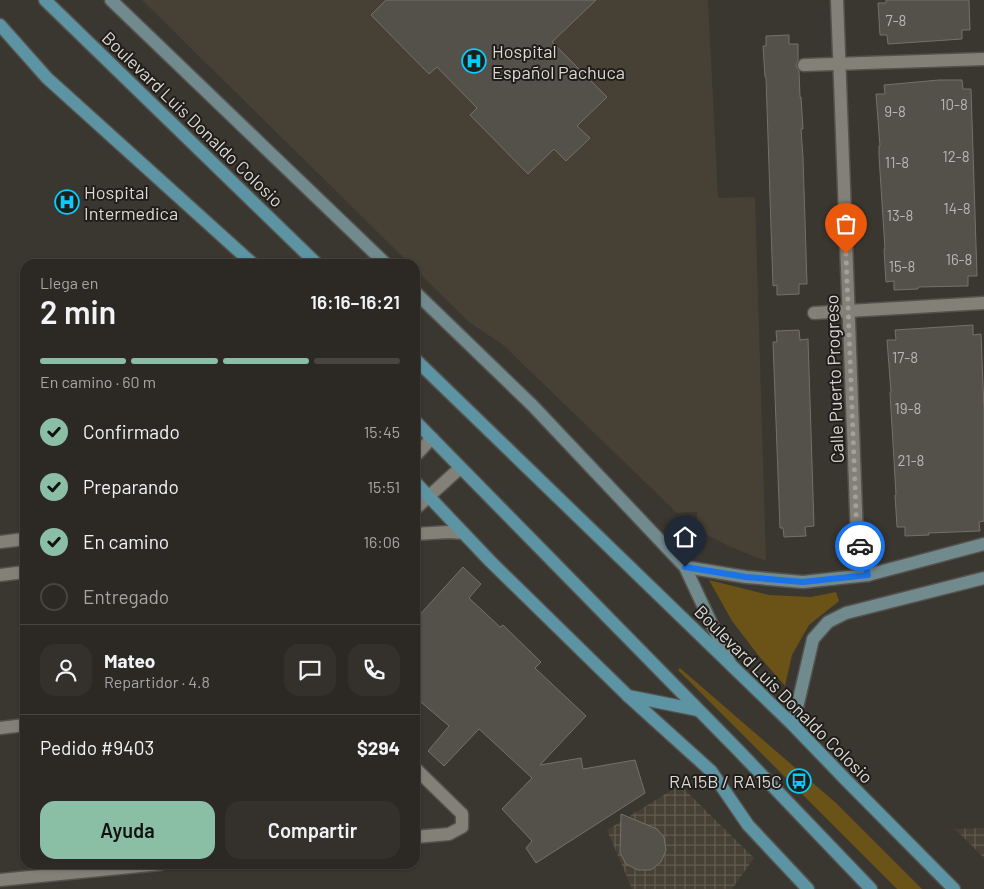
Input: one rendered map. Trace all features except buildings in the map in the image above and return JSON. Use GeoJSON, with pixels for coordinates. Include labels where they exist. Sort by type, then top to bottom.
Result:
{"type":"FeatureCollection","features":[{"type":"Feature","properties":{"kind":"main road","name":"Boulevard Luis Donaldo Colosio"},"geometry":{"type":"LineString","coordinates":[[45,0],[312,259]]}},
{"type":"Feature","properties":{"kind":"main road"},"geometry":{"type":"LineString","coordinates":[[0,25],[47,78],[247,259]]}},
{"type":"Feature","properties":{"kind":"main road","name":"Boulevard Luis Donaldo Colosio"},"geometry":{"type":"LineString","coordinates":[[420,364],[794,725],[954,889]]}},
{"type":"Feature","properties":{"kind":"main road"},"geometry":{"type":"LineString","coordinates":[[420,426],[871,889]]}},
{"type":"Feature","properties":{"kind":"main road"},"geometry":{"type":"LineString","coordinates":[[420,488],[491,562],[628,696],[711,771],[748,825],[808,889]]}},
{"type":"Feature","properties":{"kind":"main road"},"geometry":{"type":"LineString","coordinates":[[628,696],[698,710]]}},
{"type":"Feature","properties":{"kind":"street"},"geometry":{"type":"LineString","coordinates":[[111,0],[381,259]]}},
{"type":"Feature","properties":{"kind":"street","name":"Calle Puerto Progreso"},"geometry":{"type":"LineString","coordinates":[[837,0],[857,537],[868,575]]}},
{"type":"Feature","properties":{"kind":"street"},"geometry":{"type":"LineString","coordinates":[[804,65],[984,59]]}},
{"type":"Feature","properties":{"kind":"street"},"geometry":{"type":"LineString","coordinates":[[420,297],[533,406],[685,567],[730,664]]}},
{"type":"Feature","properties":{"kind":"street"},"geometry":{"type":"LineString","coordinates":[[814,313],[984,302]]}},
{"type":"Feature","properties":{"kind":"street"},"geometry":{"type":"LineString","coordinates":[[420,451],[432,438]]}},
{"type":"Feature","properties":{"kind":"street"},"geometry":{"type":"LineString","coordinates":[[420,504],[460,468]]}},
{"type":"Feature","properties":{"kind":"street"},"geometry":{"type":"LineString","coordinates":[[420,534],[463,533]]}},
{"type":"Feature","properties":{"kind":"street"},"geometry":{"type":"LineString","coordinates":[[0,542],[20,540]]}},
{"type":"Feature","properties":{"kind":"street"},"geometry":{"type":"LineString","coordinates":[[685,567],[746,577],[803,582],[868,575],[984,544]]}},
{"type":"Feature","properties":{"kind":"street"},"geometry":{"type":"LineString","coordinates":[[0,575],[20,573]]}},
{"type":"Feature","properties":{"kind":"street"},"geometry":{"type":"LineString","coordinates":[[794,725],[813,639],[828,622],[846,613],[984,578]]}},
{"type":"Feature","properties":{"kind":"street"},"geometry":{"type":"LineString","coordinates":[[0,728],[20,726]]}},
{"type":"Feature","properties":{"kind":"street"},"geometry":{"type":"LineString","coordinates":[[420,773],[462,814],[462,827],[449,834],[420,837]]}},
{"type":"Feature","properties":{"kind":"street"},"geometry":{"type":"LineString","coordinates":[[0,880],[110,869]]}},
{"type":"Feature","properties":{"kind":"shaded area"},"geometry":{"type":"Polygon","coordinates":[[[142,0],[708,0],[718,198],[755,197],[766,561],[731,547],[697,530],[697,512],[677,513],[502,344],[470,323],[420,274],[420,259],[405,259],[142,0]]]}},
{"type":"Feature","properties":{"kind":"shaded area"},"geometry":{"type":"Polygon","coordinates":[[[709,580],[769,595],[811,597],[836,592],[839,601],[809,625],[792,655],[785,686],[732,621],[709,580]]]}},
{"type":"Feature","properties":{"kind":"shaded area"},"geometry":{"type":"Polygon","coordinates":[[[680,668],[836,803],[922,889],[897,889],[678,670],[680,668]]]}},
{"type":"Feature","properties":{"kind":"shaded area"},"geometry":{"type":"Polygon","coordinates":[[[680,785],[754,858],[732,889],[632,889],[607,830],[680,785]]]}},
{"type":"Feature","properties":{"kind":"shaded area"},"geometry":{"type":"Polygon","coordinates":[[[984,828],[984,858],[955,829],[984,828]]]}},
{"type":"Feature","properties":{"kind":"way so far"},"geometry":{"type":"LineString","coordinates":[[846,254],[857,537],[860,546]]}},
{"type":"Feature","properties":{"kind":"place","name":"Hospital Español Pachuca"},"geometry":{"type":"Point","coordinates":[474,61]}},
{"type":"Feature","properties":{"kind":"place","name":"Hospital Intermedica"},"geometry":{"type":"Point","coordinates":[67,202]}},
{"type":"Feature","properties":{"kind":"place","name":"RA15B / RA15C"},"geometry":{"type":"Point","coordinates":[799,781]}},
{"type":"Feature","properties":{"kind":"route"},"geometry":{"type":"LineString","coordinates":[[685,567],[746,577],[803,582],[868,575],[860,546]]}}]}
